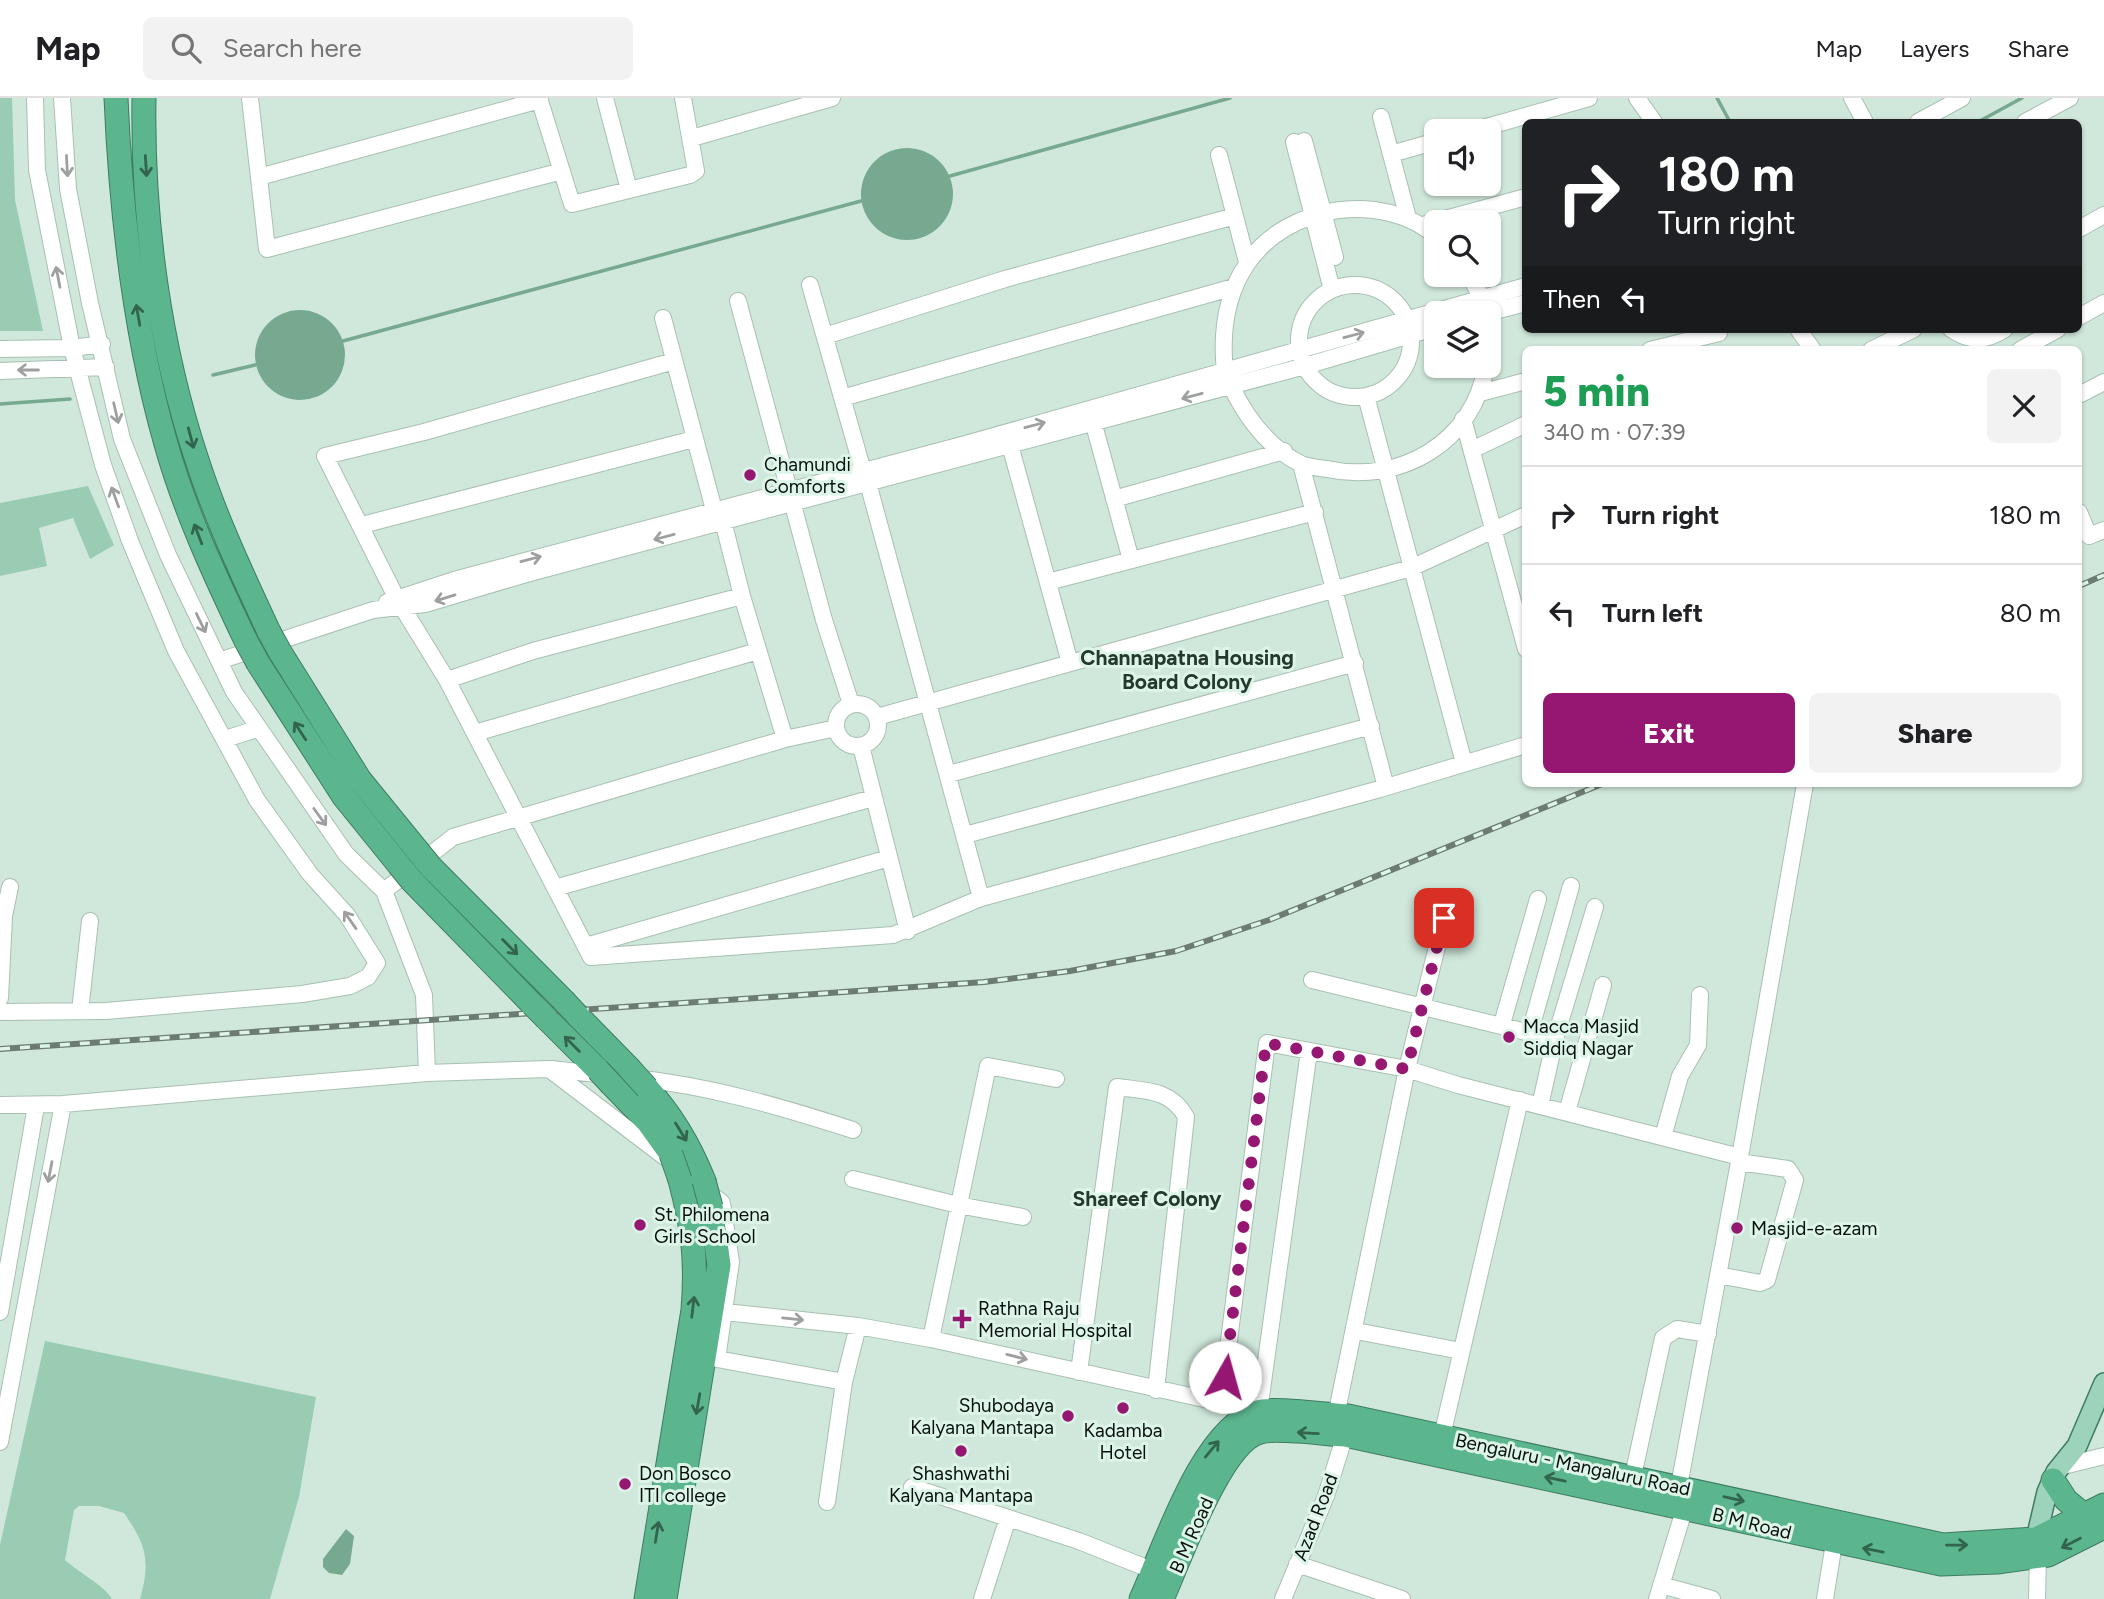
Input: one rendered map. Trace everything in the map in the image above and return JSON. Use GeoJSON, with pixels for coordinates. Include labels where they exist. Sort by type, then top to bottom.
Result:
{"type":"FeatureCollection","features":[{"type":"Feature","properties":{"kind":"highway"},"geometry":{"type":"LineString","coordinates":[[116,98],[118,159],[131,273],[166,446],[200,540],[246,641],[344,797],[405,873],[648,1122],[671,1154],[691,1221],[696,1276],[646,1599]]}},
{"type":"Feature","properties":{"kind":"highway"},"geometry":{"type":"LineString","coordinates":[[144,98],[150,234],[173,373],[197,460],[238,567],[280,652],[360,780],[423,858],[667,1109],[690,1147],[704,1181],[711,1207],[719,1265],[665,1599]]}},
{"type":"Feature","properties":{"kind":"highway"},"geometry":{"type":"LineString","coordinates":[[1141,1599],[1198,1495],[1205,1457],[1236,1421],[1259,1412]]}},
{"type":"Feature","properties":{"kind":"highway","name":"Bengaluru - Mangaluru Road"},"geometry":{"type":"LineString","coordinates":[[1259,1412],[1341,1425],[1442,1436],[1633,1476],[1682,1496]]}},
{"type":"Feature","properties":{"kind":"highway","name":"B M Road"},"geometry":{"type":"LineString","coordinates":[[1162,1599],[1198,1495],[1248,1437],[1262,1431],[1341,1425],[1682,1496],[1837,1533]]}},
{"type":"Feature","properties":{"kind":"highway"},"geometry":{"type":"LineString","coordinates":[[2058,1473],[2066,1500],[2094,1510]]}},
{"type":"Feature","properties":{"kind":"highway"},"geometry":{"type":"LineString","coordinates":[[2037,1548],[2094,1510]]}},
{"type":"Feature","properties":{"kind":"highway"},"geometry":{"type":"LineString","coordinates":[[1837,1533],[1943,1545],[2037,1548],[2104,1527]]}},
{"type":"Feature","properties":{"kind":"main road"},"geometry":{"type":"LineString","coordinates":[[2037,1548],[2058,1473],[2077,1446],[2104,1383]]}},
{"type":"Feature","properties":{"kind":"street"},"geometry":{"type":"LineString","coordinates":[[0,1012],[80,1011],[302,994],[350,986],[368,977],[377,963],[347,915],[310,874],[257,800],[176,651],[139,561],[103,465],[72,348],[37,170],[35,98]]}},
{"type":"Feature","properties":{"kind":"street"},"geometry":{"type":"LineString","coordinates":[[62,98],[68,189],[90,303],[102,344],[122,439],[168,555],[219,661],[257,729],[346,854],[384,891],[424,995],[428,1073]]}},
{"type":"Feature","properties":{"kind":"street"},"geometry":{"type":"LineString","coordinates":[[250,98],[267,249],[562,171]]}},
{"type":"Feature","properties":{"kind":"street"},"geometry":{"type":"LineString","coordinates":[[605,98],[629,190]]}},
{"type":"Feature","properties":{"kind":"street"},"geometry":{"type":"LineString","coordinates":[[259,177],[540,99],[572,204],[690,175],[696,171],[683,98]]}},
{"type":"Feature","properties":{"kind":"street"},"geometry":{"type":"LineString","coordinates":[[692,138],[832,98]]}},
{"type":"Feature","properties":{"kind":"street"},"geometry":{"type":"LineString","coordinates":[[1501,123],[1589,98]]}},
{"type":"Feature","properties":{"kind":"street"},"geometry":{"type":"LineString","coordinates":[[1637,98],[1652,119]]}},
{"type":"Feature","properties":{"kind":"street"},"geometry":{"type":"LineString","coordinates":[[1852,98],[1863,119]]}},
{"type":"Feature","properties":{"kind":"street"},"geometry":{"type":"LineString","coordinates":[[1924,119],[1962,98]]}},
{"type":"Feature","properties":{"kind":"street"},"geometry":{"type":"LineString","coordinates":[[2031,119],[2070,98]]}},
{"type":"Feature","properties":{"kind":"street"},"geometry":{"type":"LineString","coordinates":[[1381,117],[1408,218]]}},
{"type":"Feature","properties":{"kind":"street"},"geometry":{"type":"LineString","coordinates":[[1299,141],[1337,288]]}},
{"type":"Feature","properties":{"kind":"street"},"geometry":{"type":"LineString","coordinates":[[1391,155],[1424,145]]}},
{"type":"Feature","properties":{"kind":"street"},"geometry":{"type":"LineString","coordinates":[[1219,155],[1247,262]]}},
{"type":"Feature","properties":{"kind":"street"},"geometry":{"type":"LineString","coordinates":[[1483,378],[1480,393],[1463,419],[1434,449],[1392,470],[1347,474],[1301,464],[1256,429],[1228,379],[1222,342],[1234,287],[1247,262],[1273,237],[1296,221],[1356,208],[1390,211],[1423,225],[1522,198]]}},
{"type":"Feature","properties":{"kind":"street"},"geometry":{"type":"LineString","coordinates":[[2082,227],[2104,215]]}},
{"type":"Feature","properties":{"kind":"street"},"geometry":{"type":"LineString","coordinates":[[825,336],[1005,279],[1235,216]]}},
{"type":"Feature","properties":{"kind":"street"},"geometry":{"type":"LineString","coordinates":[[810,285],[929,701],[981,898]]}},
{"type":"Feature","properties":{"kind":"street"},"geometry":{"type":"LineString","coordinates":[[1357,285],[1381,292],[1399,307],[1409,327],[1411,346],[1403,370],[1386,388],[1370,395],[1351,397],[1331,391],[1313,378],[1303,358],[1300,332],[1306,315],[1317,300],[1337,288],[1357,285]]}},
{"type":"Feature","properties":{"kind":"street"},"geometry":{"type":"LineString","coordinates":[[842,398],[1234,287]]}},
{"type":"Feature","properties":{"kind":"street"},"geometry":{"type":"LineString","coordinates":[[1495,301],[1522,288]]}},
{"type":"Feature","properties":{"kind":"street"},"geometry":{"type":"LineString","coordinates":[[738,301],[851,704]]}},
{"type":"Feature","properties":{"kind":"street"},"geometry":{"type":"LineString","coordinates":[[1501,305],[1522,303]]}},
{"type":"Feature","properties":{"kind":"street"},"geometry":{"type":"LineString","coordinates":[[2082,315],[2104,303]]}},
{"type":"Feature","properties":{"kind":"street"},"geometry":{"type":"LineString","coordinates":[[663,318],[694,439],[785,739]]}},
{"type":"Feature","properties":{"kind":"street"},"geometry":{"type":"LineString","coordinates":[[219,661],[399,602],[425,604],[719,516],[1228,379],[1424,323]]}},
{"type":"Feature","properties":{"kind":"street"},"geometry":{"type":"LineString","coordinates":[[1409,327],[1424,327]]}},
{"type":"Feature","properties":{"kind":"street"},"geometry":{"type":"LineString","coordinates":[[1665,346],[1715,333]]}},
{"type":"Feature","properties":{"kind":"street"},"geometry":{"type":"LineString","coordinates":[[1691,346],[1719,333]]}},
{"type":"Feature","properties":{"kind":"street"},"geometry":{"type":"LineString","coordinates":[[1879,346],[1906,333]]}},
{"type":"Feature","properties":{"kind":"street"},"geometry":{"type":"LineString","coordinates":[[1960,333],[1971,338],[2001,338]]}},
{"type":"Feature","properties":{"kind":"street"},"geometry":{"type":"LineString","coordinates":[[2027,346],[2051,333]]}},
{"type":"Feature","properties":{"kind":"street"},"geometry":{"type":"LineString","coordinates":[[0,349],[72,348],[102,344]]}},
{"type":"Feature","properties":{"kind":"street"},"geometry":{"type":"LineString","coordinates":[[674,361],[325,456],[399,602],[447,680],[591,957],[893,935],[908,931],[981,898],[1387,787],[1522,746]]}},
{"type":"Feature","properties":{"kind":"street"},"geometry":{"type":"LineString","coordinates":[[0,371],[106,367]]}},
{"type":"Feature","properties":{"kind":"street"},"geometry":{"type":"LineString","coordinates":[[1480,393],[1522,382]]}},
{"type":"Feature","properties":{"kind":"street"},"geometry":{"type":"LineString","coordinates":[[2082,394],[2104,382]]}},
{"type":"Feature","properties":{"kind":"street"},"geometry":{"type":"LineString","coordinates":[[1370,395],[1468,762]]}},
{"type":"Feature","properties":{"kind":"street"},"geometry":{"type":"LineString","coordinates":[[865,477],[1010,445],[1091,416]]}},
{"type":"Feature","properties":{"kind":"street"},"geometry":{"type":"LineString","coordinates":[[1091,416],[1131,560]]}},
{"type":"Feature","properties":{"kind":"street"},"geometry":{"type":"LineString","coordinates":[[1463,419],[1494,530],[1521,610]]}},
{"type":"Feature","properties":{"kind":"street"},"geometry":{"type":"LineString","coordinates":[[1472,450],[1522,426]]}},
{"type":"Feature","properties":{"kind":"street"},"geometry":{"type":"LineString","coordinates":[[362,525],[694,439]]}},
{"type":"Feature","properties":{"kind":"street"},"geometry":{"type":"LineString","coordinates":[[1010,445],[1070,663]]}},
{"type":"Feature","properties":{"kind":"street"},"geometry":{"type":"LineString","coordinates":[[1114,499],[1284,451]]}},
{"type":"Feature","properties":{"kind":"street"},"geometry":{"type":"LineString","coordinates":[[1301,464],[1387,787]]}},
{"type":"Feature","properties":{"kind":"street"},"geometry":{"type":"LineString","coordinates":[[1048,582],[1315,512]]}},
{"type":"Feature","properties":{"kind":"street"},"geometry":{"type":"LineString","coordinates":[[877,718],[929,701],[1415,566],[1522,517]]}},
{"type":"Feature","properties":{"kind":"street"},"geometry":{"type":"LineString","coordinates":[[2082,519],[2089,536],[2104,530]]}},
{"type":"Feature","properties":{"kind":"street"},"geometry":{"type":"LineString","coordinates":[[139,561],[168,555]]}},
{"type":"Feature","properties":{"kind":"street"},"geometry":{"type":"LineString","coordinates":[[447,680],[533,652],[741,596]]}},
{"type":"Feature","properties":{"kind":"street"},"geometry":{"type":"LineString","coordinates":[[475,733],[758,650]]}},
{"type":"Feature","properties":{"kind":"street"},"geometry":{"type":"LineString","coordinates":[[949,774],[1354,663]]}},
{"type":"Feature","properties":{"kind":"street"},"geometry":{"type":"LineString","coordinates":[[851,704],[864,704],[877,718],[876,736],[861,746],[848,744],[836,729],[841,711],[851,704]]}},
{"type":"Feature","properties":{"kind":"street"},"geometry":{"type":"LineString","coordinates":[[965,835],[1371,726]]}},
{"type":"Feature","properties":{"kind":"street"},"geometry":{"type":"LineString","coordinates":[[225,739],[257,729]]}},
{"type":"Feature","properties":{"kind":"street"},"geometry":{"type":"LineString","coordinates":[[384,891],[453,837],[785,739],[836,729]]}},
{"type":"Feature","properties":{"kind":"street"},"geometry":{"type":"LineString","coordinates":[[861,746],[908,931]]}},
{"type":"Feature","properties":{"kind":"street"},"geometry":{"type":"LineString","coordinates":[[1712,1599],[1659,1592],[1682,1496],[1804,787]]}},
{"type":"Feature","properties":{"kind":"street"},"geometry":{"type":"LineString","coordinates":[[555,888],[873,798]]}},
{"type":"Feature","properties":{"kind":"street"},"geometry":{"type":"LineString","coordinates":[[586,946],[889,858]]}},
{"type":"Feature","properties":{"kind":"street"},"geometry":{"type":"LineString","coordinates":[[1530,1032],[1571,886]]}},
{"type":"Feature","properties":{"kind":"street"},"geometry":{"type":"LineString","coordinates":[[0,998],[4,916],[10,887]]}},
{"type":"Feature","properties":{"kind":"street"},"geometry":{"type":"LineString","coordinates":[[1502,1024],[1538,900]]}},
{"type":"Feature","properties":{"kind":"street"},"geometry":{"type":"LineString","coordinates":[[1540,1105],[1555,1039],[1595,907]]}},
{"type":"Feature","properties":{"kind":"street","name":"Azad Road"},"geometry":{"type":"LineString","coordinates":[[1283,1599],[1326,1496],[1407,1069],[1444,918]]}},
{"type":"Feature","properties":{"kind":"street"},"geometry":{"type":"LineString","coordinates":[[80,1011],[90,921]]}},
{"type":"Feature","properties":{"kind":"street"},"geometry":{"type":"LineString","coordinates":[[1312,980],[1555,1039]]}},
{"type":"Feature","properties":{"kind":"street"},"geometry":{"type":"LineString","coordinates":[[1567,1112],[1603,985]]}},
{"type":"Feature","properties":{"kind":"street"},"geometry":{"type":"LineString","coordinates":[[1663,1137],[1680,1076],[1696,1051],[1700,995]]}},
{"type":"Feature","properties":{"kind":"street"},"geometry":{"type":"LineString","coordinates":[[1221,1403],[1266,1043],[1407,1069],[1739,1160],[1788,1169],[1795,1180],[1767,1280],[1760,1283],[1718,1276]]}},
{"type":"Feature","properties":{"kind":"street"},"geometry":{"type":"LineString","coordinates":[[725,1312],[858,1326],[931,1339],[1259,1412],[1310,1051]]}},
{"type":"Feature","properties":{"kind":"street"},"geometry":{"type":"LineString","coordinates":[[931,1339],[988,1066],[1056,1079]]}},
{"type":"Feature","properties":{"kind":"street"},"geometry":{"type":"LineString","coordinates":[[549,1069],[722,1203],[731,1262],[717,1359],[844,1382]]}},
{"type":"Feature","properties":{"kind":"street"},"geometry":{"type":"LineString","coordinates":[[0,1105],[63,1104],[428,1073],[549,1069],[672,1082],[776,1105],[853,1130]]}},
{"type":"Feature","properties":{"kind":"street"},"geometry":{"type":"LineString","coordinates":[[1079,1372],[1117,1087],[1161,1094],[1173,1098],[1186,1117],[1156,1390]]}},
{"type":"Feature","properties":{"kind":"street"},"geometry":{"type":"LineString","coordinates":[[1442,1436],[1520,1100]]}},
{"type":"Feature","properties":{"kind":"street"},"geometry":{"type":"LineString","coordinates":[[0,1442],[63,1104]]}},
{"type":"Feature","properties":{"kind":"street"},"geometry":{"type":"LineString","coordinates":[[0,1312],[36,1106]]}},
{"type":"Feature","properties":{"kind":"street"},"geometry":{"type":"LineString","coordinates":[[853,1179],[958,1205],[1023,1217]]}},
{"type":"Feature","properties":{"kind":"street"},"geometry":{"type":"LineString","coordinates":[[827,1502],[844,1382],[858,1326]]}},
{"type":"Feature","properties":{"kind":"street"},"geometry":{"type":"LineString","coordinates":[[1633,1476],[1663,1338],[1677,1329],[1708,1334]]}},
{"type":"Feature","properties":{"kind":"street"},"geometry":{"type":"LineString","coordinates":[[1356,1331],[1461,1351]]}},
{"type":"Feature","properties":{"kind":"street"},"geometry":{"type":"LineString","coordinates":[[2058,1473],[2104,1456]]}},
{"type":"Feature","properties":{"kind":"street"},"geometry":{"type":"LineString","coordinates":[[912,1487],[1079,1541],[1154,1571]]}},
{"type":"Feature","properties":{"kind":"street"},"geometry":{"type":"LineString","coordinates":[[982,1599],[1008,1518]]}},
{"type":"Feature","properties":{"kind":"street"},"geometry":{"type":"LineString","coordinates":[[1825,1599],[1837,1533]]}},
{"type":"Feature","properties":{"kind":"street"},"geometry":{"type":"LineString","coordinates":[[2037,1548],[2037,1599]]}},
{"type":"Feature","properties":{"kind":"street"},"geometry":{"type":"LineString","coordinates":[[1297,1564],[1402,1599]]}},
{"type":"Feature","properties":{"kind":"shaded area"},"geometry":{"type":"Polygon","coordinates":[[[0,98],[12,98],[15,200],[43,331],[0,331],[0,98]]]}},
{"type":"Feature","properties":{"kind":"shaded area"},"geometry":{"type":"Polygon","coordinates":[[[907,148],[925,151],[940,161],[950,176],[953,194],[950,212],[940,227],[925,237],[907,240],[889,237],[874,227],[864,212],[861,194],[864,176],[874,161],[889,151],[907,148]]]}},
{"type":"Feature","properties":{"kind":"shaded area"},"geometry":{"type":"Polygon","coordinates":[[[300,310],[317,313],[332,323],[342,338],[345,355],[342,372],[332,387],[317,397],[300,400],[283,397],[268,387],[258,372],[255,355],[258,338],[268,323],[283,313],[300,310]]]}},
{"type":"Feature","properties":{"kind":"shaded area"},"geometry":{"type":"Polygon","coordinates":[[[88,486],[114,545],[90,559],[73,518],[39,528],[47,566],[0,576],[0,503],[88,486]]]}},
{"type":"Feature","properties":{"kind":"shaded area"},"geometry":{"type":"Polygon","coordinates":[[[45,1341],[316,1397],[299,1497],[270,1599],[140,1599],[146,1563],[142,1544],[124,1513],[99,1506],[79,1506],[74,1510],[65,1560],[104,1589],[112,1599],[0,1599],[0,1545],[45,1341]]]}},
{"type":"Feature","properties":{"kind":"shaded area"},"geometry":{"type":"Polygon","coordinates":[[[346,1529],[354,1536],[350,1564],[342,1575],[329,1573],[323,1567],[323,1559],[346,1529]]]}},
{"type":"Feature","properties":{"kind":"waterway"},"geometry":{"type":"LineString","coordinates":[[950,176],[1230,98]]}},
{"type":"Feature","properties":{"kind":"waterway"},"geometry":{"type":"LineString","coordinates":[[1717,98],[1728,119]]}},
{"type":"Feature","properties":{"kind":"waterway"},"geometry":{"type":"LineString","coordinates":[[1984,119],[2022,98]]}},
{"type":"Feature","properties":{"kind":"waterway"},"geometry":{"type":"LineString","coordinates":[[343,341],[861,201]]}},
{"type":"Feature","properties":{"kind":"waterway"},"geometry":{"type":"LineString","coordinates":[[213,375],[255,365]]}},
{"type":"Feature","properties":{"kind":"waterway"},"geometry":{"type":"LineString","coordinates":[[0,404],[70,399]]}},
{"type":"Feature","properties":{"kind":"railway"},"geometry":{"type":"LineString","coordinates":[[2082,585],[2104,575]]}},
{"type":"Feature","properties":{"kind":"railway"},"geometry":{"type":"LineString","coordinates":[[0,1049],[984,982],[1070,971],[1176,951],[1269,920],[1595,787]]}},
{"type":"Feature","properties":{"kind":"place","name":"Chamundi Comforts"},"geometry":{"type":"Point","coordinates":[750,475]}},
{"type":"Feature","properties":{"kind":"place","name":"Macca Masjid Siddiq Nagar"},"geometry":{"type":"Point","coordinates":[1509,1037]}},
{"type":"Feature","properties":{"kind":"place","name":"St. Philomena Girls School"},"geometry":{"type":"Point","coordinates":[640,1225]}},
{"type":"Feature","properties":{"kind":"place","name":"Masjid-e-azam"},"geometry":{"type":"Point","coordinates":[1737,1228]}},
{"type":"Feature","properties":{"kind":"place","name":"Rathna Raju Memorial Hospital"},"geometry":{"type":"Point","coordinates":[962,1319]}},
{"type":"Feature","properties":{"kind":"place","name":"Kadamba Hotel"},"geometry":{"type":"Point","coordinates":[1123,1408]}},
{"type":"Feature","properties":{"kind":"place","name":"Shubodaya Kalyana Mantapa"},"geometry":{"type":"Point","coordinates":[1068,1416]}},
{"type":"Feature","properties":{"kind":"place","name":"Shashwathi Kalyana Mantapa"},"geometry":{"type":"Point","coordinates":[961,1451]}},
{"type":"Feature","properties":{"kind":"place","name":"Don Bosco ITI college"},"geometry":{"type":"Point","coordinates":[625,1484]}},
{"type":"Feature","properties":{"kind":"district","name":"Channapatna Housing Board Colony"},"geometry":{"type":"Point","coordinates":[1187,670]}},
{"type":"Feature","properties":{"kind":"district","name":"Shareef Colony"},"geometry":{"type":"Point","coordinates":[1147,1199]}},
{"type":"Feature","properties":{"kind":"route"},"geometry":{"type":"LineString","coordinates":[[1225,1377],[1266,1043],[1407,1069],[1444,918]]}}]}
